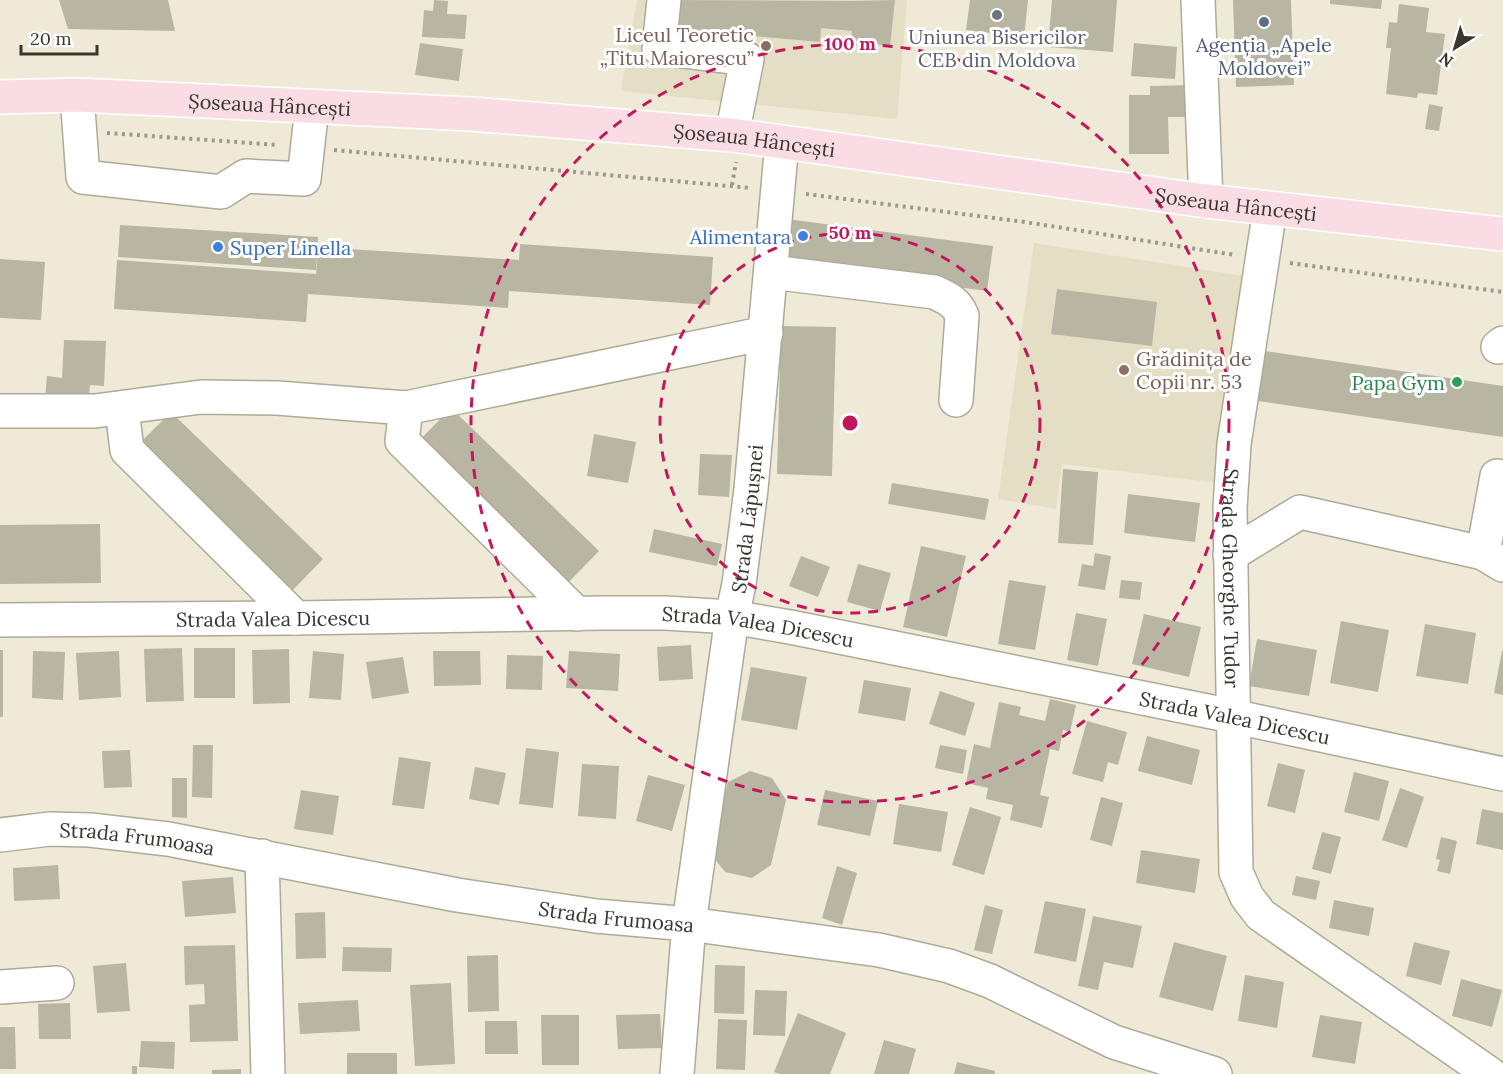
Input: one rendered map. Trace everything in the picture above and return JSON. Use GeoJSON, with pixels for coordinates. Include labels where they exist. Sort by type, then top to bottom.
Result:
{"type":"FeatureCollection","features":[{"type":"Feature","properties":{"kind":"main road","name":"Șoseaua Hâncești"},"geometry":{"type":"LineString","coordinates":[[0,97],[78,95],[494,116],[734,147],[782,142],[1206,201],[1503,234]]}},
{"type":"Feature","properties":{"kind":"street"},"geometry":{"type":"LineString","coordinates":[[664,0],[659,48],[747,59],[734,147]]}},
{"type":"Feature","properties":{"kind":"street"},"geometry":{"type":"LineString","coordinates":[[1198,0],[1206,201]]}},
{"type":"Feature","properties":{"kind":"street"},"geometry":{"type":"LineString","coordinates":[[78,95],[84,177],[221,192],[246,176],[304,179],[312,107]]}},
{"type":"Feature","properties":{"kind":"street","name":"Strada Lăpușnei"},"geometry":{"type":"LineString","coordinates":[[677,1074],[689,924],[732,617],[739,585],[749,499],[782,142]]}},
{"type":"Feature","properties":{"kind":"street","name":"Strada Gheorghe Tudor"},"geometry":{"type":"LineString","coordinates":[[1270,209],[1234,444],[1230,508],[1236,872],[1247,897],[1261,915],[1490,1074]]}},
{"type":"Feature","properties":{"kind":"street"},"geometry":{"type":"LineString","coordinates":[[771,272],[934,292],[948,299],[959,307],[962,316],[956,400]]}},
{"type":"Feature","properties":{"kind":"street"},"geometry":{"type":"LineString","coordinates":[[0,411],[95,411],[201,397],[277,398],[406,408],[766,333]]}},
{"type":"Feature","properties":{"kind":"street"},"geometry":{"type":"LineString","coordinates":[[406,408],[402,441],[578,614]]}},
{"type":"Feature","properties":{"kind":"street"},"geometry":{"type":"LineString","coordinates":[[122,409],[127,450],[296,618]]}},
{"type":"Feature","properties":{"kind":"street"},"geometry":{"type":"LineString","coordinates":[[1230,555],[1300,512],[1493,559],[1497,476],[1503,477]]}},
{"type":"Feature","properties":{"kind":"street","name":"Strada Valea Dicescu"},"geometry":{"type":"LineString","coordinates":[[0,620],[665,613],[732,617],[1232,716],[1503,774]]}},
{"type":"Feature","properties":{"kind":"street","name":"Strada Frumoasa"},"geometry":{"type":"LineString","coordinates":[[0,835],[50,830],[90,830],[168,839],[457,895],[596,916],[689,924],[879,950],[949,966],[990,981],[1114,1042],[1215,1074]]}},
{"type":"Feature","properties":{"kind":"street"},"geometry":{"type":"LineString","coordinates":[[262,856],[268,1074]]}},
{"type":"Feature","properties":{"kind":"street"},"geometry":{"type":"LineString","coordinates":[[0,987],[57,983]]}},
{"type":"Feature","properties":{"kind":"path"},"geometry":{"type":"LineString","coordinates":[[732,185],[734,147]]}},
{"type":"Feature","properties":{"kind":"shaded area","name":"Liceul Teoretic „Titu Maiorescu”"},"geometry":{"type":"Polygon","coordinates":[[[637,0],[907,0],[897,119],[621,91],[637,0]]]}},
{"type":"Feature","properties":{"kind":"shaded area","name":"Grădinița de Copii nr. 53"},"geometry":{"type":"Polygon","coordinates":[[[1034,243],[1243,276],[1218,483],[1062,464],[1056,509],[998,499],[1034,243]]]}},
{"type":"Feature","properties":{"kind":"building"},"geometry":{"type":"Polygon","coordinates":[[[59,0],[168,0],[175,31],[68,29],[59,0]]]}},
{"type":"Feature","properties":{"kind":"building"},"geometry":{"type":"Polygon","coordinates":[[[434,0],[448,1],[447,14],[467,15],[465,39],[422,37],[424,10],[433,11],[434,0]]]}},
{"type":"Feature","properties":{"kind":"building"},"geometry":{"type":"Polygon","coordinates":[[[668,0],[895,0],[890,46],[851,41],[852,31],[821,28],[820,42],[666,28],[668,0]]]}},
{"type":"Feature","properties":{"kind":"building","name":"Uniunea Bisericilor CEB din Moldova"},"geometry":{"type":"Polygon","coordinates":[[[970,0],[1028,0],[1024,37],[966,30],[970,0]]]}},
{"type":"Feature","properties":{"kind":"building"},"geometry":{"type":"Polygon","coordinates":[[[1052,0],[1117,0],[1113,52],[1048,47],[1052,0]]]}},
{"type":"Feature","properties":{"kind":"building"},"geometry":{"type":"Polygon","coordinates":[[[1233,0],[1291,0],[1294,85],[1236,87],[1233,0]]]}},
{"type":"Feature","properties":{"kind":"building"},"geometry":{"type":"Polygon","coordinates":[[[1330,0],[1382,0],[1381,9],[1330,4],[1330,0]]]}},
{"type":"Feature","properties":{"kind":"building"},"geometry":{"type":"Polygon","coordinates":[[[1399,4],[1429,8],[1426,32],[1445,34],[1437,95],[1418,93],[1417,98],[1386,94],[1391,48],[1386,48],[1389,22],[1397,23],[1399,4]]]}},
{"type":"Feature","properties":{"kind":"building"},"geometry":{"type":"Polygon","coordinates":[[[420,43],[463,49],[459,81],[415,75],[420,43]]]}},
{"type":"Feature","properties":{"kind":"building"},"geometry":{"type":"Polygon","coordinates":[[[1134,43],[1177,47],[1175,79],[1131,76],[1134,43]]]}},
{"type":"Feature","properties":{"kind":"building"},"geometry":{"type":"Polygon","coordinates":[[[1191,85],[1191,117],[1168,117],[1169,154],[1129,154],[1129,95],[1150,95],[1150,86],[1191,85]]]}},
{"type":"Feature","properties":{"kind":"building"},"geometry":{"type":"Polygon","coordinates":[[[1429,104],[1443,107],[1439,131],[1425,129],[1429,104]]]}},
{"type":"Feature","properties":{"kind":"building"},"geometry":{"type":"Polygon","coordinates":[[[787,219],[993,246],[987,291],[781,264],[787,219]]]}},
{"type":"Feature","properties":{"kind":"building","name":"Super Linella"},"geometry":{"type":"Polygon","coordinates":[[[120,225],[318,237],[316,270],[118,257],[120,225]]]}},
{"type":"Feature","properties":{"kind":"building"},"geometry":{"type":"Polygon","coordinates":[[[520,244],[713,257],[710,305],[509,291],[508,308],[308,294],[306,322],[114,309],[117,260],[316,274],[318,247],[519,260],[520,244]]]}},
{"type":"Feature","properties":{"kind":"building"},"geometry":{"type":"Polygon","coordinates":[[[0,259],[45,262],[41,320],[0,318],[0,259]]]}},
{"type":"Feature","properties":{"kind":"building"},"geometry":{"type":"Polygon","coordinates":[[[1057,289],[1157,302],[1152,346],[1051,334],[1057,289]]]}},
{"type":"Feature","properties":{"kind":"building"},"geometry":{"type":"Polygon","coordinates":[[[781,326],[836,327],[832,476],[777,474],[781,326]]]}},
{"type":"Feature","properties":{"kind":"building"},"geometry":{"type":"Polygon","coordinates":[[[64,340],[106,341],[104,386],[90,385],[88,404],[45,399],[47,376],[62,378],[64,340]]]}},
{"type":"Feature","properties":{"kind":"building"},"geometry":{"type":"Polygon","coordinates":[[[1251,349],[1503,386],[1503,437],[1244,399],[1251,349]]]}},
{"type":"Feature","properties":{"kind":"building"},"geometry":{"type":"Polygon","coordinates":[[[451,408],[599,551],[564,587],[416,444],[451,408]]]}},
{"type":"Feature","properties":{"kind":"building"},"geometry":{"type":"Polygon","coordinates":[[[171,412],[323,559],[289,594],[137,446],[171,412]]]}},
{"type":"Feature","properties":{"kind":"building"},"geometry":{"type":"Polygon","coordinates":[[[594,434],[636,442],[628,483],[587,476],[594,434]]]}},
{"type":"Feature","properties":{"kind":"building"},"geometry":{"type":"Polygon","coordinates":[[[700,454],[732,455],[729,497],[698,495],[700,454]]]}},
{"type":"Feature","properties":{"kind":"building"},"geometry":{"type":"Polygon","coordinates":[[[1063,469],[1098,472],[1093,545],[1058,543],[1063,469]]]}},
{"type":"Feature","properties":{"kind":"building"},"geometry":{"type":"Polygon","coordinates":[[[892,483],[989,499],[985,520],[888,504],[892,483]]]}},
{"type":"Feature","properties":{"kind":"building"},"geometry":{"type":"Polygon","coordinates":[[[1128,494],[1200,503],[1195,542],[1124,533],[1128,494]]]}},
{"type":"Feature","properties":{"kind":"building"},"geometry":{"type":"Polygon","coordinates":[[[100,524],[101,583],[0,584],[0,525],[100,524]]]}},
{"type":"Feature","properties":{"kind":"building"},"geometry":{"type":"Polygon","coordinates":[[[654,529],[722,544],[717,566],[649,552],[654,529]]]}},
{"type":"Feature","properties":{"kind":"building"},"geometry":{"type":"Polygon","coordinates":[[[921,546],[966,556],[947,637],[903,627],[921,546]]]}},
{"type":"Feature","properties":{"kind":"building"},"geometry":{"type":"Polygon","coordinates":[[[1095,553],[1111,556],[1105,590],[1078,586],[1082,564],[1093,566],[1095,553]]]}},
{"type":"Feature","properties":{"kind":"building"},"geometry":{"type":"Polygon","coordinates":[[[801,556],[830,567],[818,597],[789,586],[801,556]]]}},
{"type":"Feature","properties":{"kind":"building"},"geometry":{"type":"Polygon","coordinates":[[[858,564],[891,573],[880,611],[847,602],[858,564]]]}},
{"type":"Feature","properties":{"kind":"building"},"geometry":{"type":"Polygon","coordinates":[[[1009,580],[1046,586],[1035,650],[998,644],[1009,580]]]}},
{"type":"Feature","properties":{"kind":"building"},"geometry":{"type":"Polygon","coordinates":[[[1121,580],[1142,582],[1140,600],[1119,598],[1121,580]]]}},
{"type":"Feature","properties":{"kind":"building"},"geometry":{"type":"Polygon","coordinates":[[[1076,613],[1107,619],[1098,666],[1067,660],[1076,613]]]}},
{"type":"Feature","properties":{"kind":"building"},"geometry":{"type":"Polygon","coordinates":[[[1144,614],[1201,627],[1189,677],[1132,664],[1144,614]]]}},
{"type":"Feature","properties":{"kind":"building"},"geometry":{"type":"Polygon","coordinates":[[[1341,621],[1389,630],[1378,692],[1330,683],[1341,621]]]}},
{"type":"Feature","properties":{"kind":"building"},"geometry":{"type":"Polygon","coordinates":[[[1425,624],[1476,633],[1468,684],[1416,676],[1425,624]]]}},
{"type":"Feature","properties":{"kind":"building"},"geometry":{"type":"Polygon","coordinates":[[[1257,639],[1317,650],[1309,696],[1249,686],[1257,639]]]}},
{"type":"Feature","properties":{"kind":"building"},"geometry":{"type":"Polygon","coordinates":[[[691,645],[693,679],[659,681],[657,647],[691,645]]]}},
{"type":"Feature","properties":{"kind":"building"},"geometry":{"type":"Polygon","coordinates":[[[182,648],[184,701],[146,702],[144,649],[182,648]]]}},
{"type":"Feature","properties":{"kind":"building"},"geometry":{"type":"Polygon","coordinates":[[[194,648],[235,648],[235,698],[194,698],[194,648]]]}},
{"type":"Feature","properties":{"kind":"building"},"geometry":{"type":"Polygon","coordinates":[[[289,649],[290,703],[253,704],[252,650],[289,649]]]}},
{"type":"Feature","properties":{"kind":"building"},"geometry":{"type":"Polygon","coordinates":[[[0,650],[3,650],[3,717],[0,717],[0,650]]]}},
{"type":"Feature","properties":{"kind":"building"},"geometry":{"type":"Polygon","coordinates":[[[33,651],[65,652],[63,700],[32,698],[33,651]]]}},
{"type":"Feature","properties":{"kind":"building"},"geometry":{"type":"Polygon","coordinates":[[[119,651],[121,697],[79,700],[76,653],[119,651]]]}},
{"type":"Feature","properties":{"kind":"building"},"geometry":{"type":"Polygon","coordinates":[[[313,651],[344,654],[341,700],[309,698],[313,651]]]}},
{"type":"Feature","properties":{"kind":"building"},"geometry":{"type":"Polygon","coordinates":[[[433,651],[480,651],[481,685],[434,686],[433,651]]]}},
{"type":"Feature","properties":{"kind":"building"},"geometry":{"type":"Polygon","coordinates":[[[569,651],[620,654],[618,691],[566,688],[569,651]]]}},
{"type":"Feature","properties":{"kind":"building"},"geometry":{"type":"Polygon","coordinates":[[[1503,651],[1503,695],[1494,693],[1503,651]]]}},
{"type":"Feature","properties":{"kind":"building"},"geometry":{"type":"Polygon","coordinates":[[[507,655],[543,656],[542,690],[506,689],[507,655]]]}},
{"type":"Feature","properties":{"kind":"building"},"geometry":{"type":"Polygon","coordinates":[[[403,657],[409,693],[372,699],[366,662],[403,657]]]}},
{"type":"Feature","properties":{"kind":"building"},"geometry":{"type":"Polygon","coordinates":[[[751,667],[807,677],[797,730],[741,720],[751,667]]]}},
{"type":"Feature","properties":{"kind":"building"},"geometry":{"type":"Polygon","coordinates":[[[864,680],[911,688],[905,721],[858,713],[864,680]]]}},
{"type":"Feature","properties":{"kind":"building"},"geometry":{"type":"Polygon","coordinates":[[[940,691],[975,703],[965,736],[929,724],[940,691]]]}},
{"type":"Feature","properties":{"kind":"building"},"geometry":{"type":"Polygon","coordinates":[[[1050,699],[1076,705],[1070,732],[1063,730],[1059,751],[1050,749],[1040,795],[1049,797],[1042,828],[1010,820],[1013,805],[986,799],[988,788],[966,783],[974,744],[990,748],[999,702],[1021,707],[1019,715],[1045,721],[1050,699]]]}},
{"type":"Feature","properties":{"kind":"building"},"geometry":{"type":"Polygon","coordinates":[[[1087,721],[1127,732],[1118,765],[1108,762],[1103,782],[1072,774],[1087,721]]]}},
{"type":"Feature","properties":{"kind":"building"},"geometry":{"type":"Polygon","coordinates":[[[1147,736],[1200,750],[1192,785],[1138,771],[1147,736]]]}},
{"type":"Feature","properties":{"kind":"building"},"geometry":{"type":"Polygon","coordinates":[[[193,745],[213,745],[212,798],[192,797],[193,745]]]}},
{"type":"Feature","properties":{"kind":"building"},"geometry":{"type":"Polygon","coordinates":[[[940,745],[967,750],[963,774],[935,768],[940,745]]]}},
{"type":"Feature","properties":{"kind":"building"},"geometry":{"type":"Polygon","coordinates":[[[526,748],[559,752],[553,808],[519,804],[526,748]]]}},
{"type":"Feature","properties":{"kind":"building"},"geometry":{"type":"Polygon","coordinates":[[[130,750],[132,787],[104,788],[102,751],[130,750]]]}},
{"type":"Feature","properties":{"kind":"building"},"geometry":{"type":"Polygon","coordinates":[[[399,757],[431,762],[424,809],[392,805],[399,757]]]}},
{"type":"Feature","properties":{"kind":"building"},"geometry":{"type":"Polygon","coordinates":[[[1278,763],[1305,770],[1295,813],[1267,806],[1278,763]]]}},
{"type":"Feature","properties":{"kind":"building"},"geometry":{"type":"Polygon","coordinates":[[[582,764],[619,766],[616,819],[578,816],[582,764]]]}},
{"type":"Feature","properties":{"kind":"building"},"geometry":{"type":"Polygon","coordinates":[[[475,767],[506,773],[499,805],[469,799],[475,767]]]}},
{"type":"Feature","properties":{"kind":"building"},"geometry":{"type":"Polygon","coordinates":[[[750,771],[772,778],[786,800],[771,865],[752,878],[725,872],[710,853],[728,782],[750,771]]]}},
{"type":"Feature","properties":{"kind":"building"},"geometry":{"type":"Polygon","coordinates":[[[1354,772],[1389,781],[1379,821],[1344,812],[1354,772]]]}},
{"type":"Feature","properties":{"kind":"building"},"geometry":{"type":"Polygon","coordinates":[[[648,775],[685,785],[672,831],[636,821],[648,775]]]}},
{"type":"Feature","properties":{"kind":"building"},"geometry":{"type":"Polygon","coordinates":[[[172,778],[187,778],[187,818],[172,817],[172,778]]]}},
{"type":"Feature","properties":{"kind":"building"},"geometry":{"type":"Polygon","coordinates":[[[1400,788],[1424,797],[1407,848],[1382,840],[1400,788]]]}},
{"type":"Feature","properties":{"kind":"building"},"geometry":{"type":"Polygon","coordinates":[[[301,790],[339,796],[333,835],[294,829],[301,790]]]}},
{"type":"Feature","properties":{"kind":"building"},"geometry":{"type":"Polygon","coordinates":[[[825,790],[878,801],[870,836],[817,825],[825,790]]]}},
{"type":"Feature","properties":{"kind":"building"},"geometry":{"type":"Polygon","coordinates":[[[1101,797],[1123,803],[1112,846],[1090,840],[1101,797]]]}},
{"type":"Feature","properties":{"kind":"building"},"geometry":{"type":"Polygon","coordinates":[[[899,804],[948,812],[941,852],[893,844],[899,804]]]}},
{"type":"Feature","properties":{"kind":"building"},"geometry":{"type":"Polygon","coordinates":[[[970,807],[1001,817],[984,875],[952,865],[970,807]]]}},
{"type":"Feature","properties":{"kind":"building"},"geometry":{"type":"Polygon","coordinates":[[[1482,809],[1503,813],[1503,850],[1476,844],[1482,809]]]}},
{"type":"Feature","properties":{"kind":"building"},"geometry":{"type":"Polygon","coordinates":[[[1322,832],[1341,837],[1331,874],[1312,869],[1322,832]]]}},
{"type":"Feature","properties":{"kind":"building"},"geometry":{"type":"Polygon","coordinates":[[[1441,837],[1457,841],[1450,874],[1437,871],[1440,860],[1436,859],[1441,837]]]}},
{"type":"Feature","properties":{"kind":"building"},"geometry":{"type":"Polygon","coordinates":[[[1141,850],[1200,859],[1195,893],[1136,883],[1141,850]]]}},
{"type":"Feature","properties":{"kind":"building"},"geometry":{"type":"Polygon","coordinates":[[[58,865],[60,899],[14,901],[13,868],[58,865]]]}},
{"type":"Feature","properties":{"kind":"building"},"geometry":{"type":"Polygon","coordinates":[[[837,866],[857,873],[842,925],[822,918],[837,866]]]}},
{"type":"Feature","properties":{"kind":"building"},"geometry":{"type":"Polygon","coordinates":[[[1296,876],[1320,881],[1316,900],[1292,895],[1296,876]]]}},
{"type":"Feature","properties":{"kind":"building"},"geometry":{"type":"Polygon","coordinates":[[[233,877],[236,913],[185,917],[182,881],[233,877]]]}},
{"type":"Feature","properties":{"kind":"building"},"geometry":{"type":"Polygon","coordinates":[[[1334,900],[1374,908],[1369,936],[1329,928],[1334,900]]]}},
{"type":"Feature","properties":{"kind":"building"},"geometry":{"type":"Polygon","coordinates":[[[1045,901],[1086,909],[1076,962],[1034,953],[1045,901]]]}},
{"type":"Feature","properties":{"kind":"building"},"geometry":{"type":"Polygon","coordinates":[[[985,905],[1003,910],[992,954],[974,950],[985,905]]]}},
{"type":"Feature","properties":{"kind":"building"},"geometry":{"type":"Polygon","coordinates":[[[325,912],[326,958],[296,959],[295,913],[325,912]]]}},
{"type":"Feature","properties":{"kind":"building"},"geometry":{"type":"Polygon","coordinates":[[[1093,916],[1142,926],[1133,968],[1104,962],[1098,990],[1078,986],[1093,916]]]}},
{"type":"Feature","properties":{"kind":"building"},"geometry":{"type":"Polygon","coordinates":[[[1174,942],[1227,956],[1213,1011],[1159,997],[1174,942]]]}},
{"type":"Feature","properties":{"kind":"building"},"geometry":{"type":"Polygon","coordinates":[[[1414,942],[1450,951],[1441,985],[1406,976],[1414,942]]]}},
{"type":"Feature","properties":{"kind":"building"},"geometry":{"type":"Polygon","coordinates":[[[235,945],[238,1041],[190,1042],[189,1005],[205,1004],[204,984],[185,985],[184,946],[235,945]]]}},
{"type":"Feature","properties":{"kind":"building"},"geometry":{"type":"Polygon","coordinates":[[[343,947],[392,948],[391,972],[342,971],[343,947]]]}},
{"type":"Feature","properties":{"kind":"building"},"geometry":{"type":"Polygon","coordinates":[[[498,955],[499,1011],[468,1012],[467,956],[498,955]]]}},
{"type":"Feature","properties":{"kind":"building"},"geometry":{"type":"Polygon","coordinates":[[[126,963],[130,1011],[97,1013],[93,966],[126,963]]]}},
{"type":"Feature","properties":{"kind":"building"},"geometry":{"type":"Polygon","coordinates":[[[715,965],[745,966],[744,1014],[714,1013],[715,965]]]}},
{"type":"Feature","properties":{"kind":"building"},"geometry":{"type":"Polygon","coordinates":[[[1245,975],[1284,982],[1277,1028],[1238,1021],[1245,975]]]}},
{"type":"Feature","properties":{"kind":"building"},"geometry":{"type":"Polygon","coordinates":[[[1461,979],[1502,990],[1492,1027],[1452,1016],[1461,979]]]}},
{"type":"Feature","properties":{"kind":"building"},"geometry":{"type":"Polygon","coordinates":[[[451,983],[455,1064],[415,1066],[410,985],[451,983]]]}},
{"type":"Feature","properties":{"kind":"building"},"geometry":{"type":"Polygon","coordinates":[[[755,990],[787,991],[785,1036],[753,1035],[755,990]]]}},
{"type":"Feature","properties":{"kind":"building"},"geometry":{"type":"Polygon","coordinates":[[[358,1000],[360,1031],[300,1034],[298,1003],[358,1000]]]}},
{"type":"Feature","properties":{"kind":"building"},"geometry":{"type":"Polygon","coordinates":[[[70,1003],[71,1039],[39,1039],[38,1004],[70,1003]]]}},
{"type":"Feature","properties":{"kind":"building"},"geometry":{"type":"Polygon","coordinates":[[[798,1013],[846,1033],[830,1074],[774,1072],[798,1013]]]}},
{"type":"Feature","properties":{"kind":"building"},"geometry":{"type":"Polygon","coordinates":[[[660,1014],[662,1048],[618,1049],[616,1015],[660,1014]]]}},
{"type":"Feature","properties":{"kind":"building"},"geometry":{"type":"Polygon","coordinates":[[[541,1015],[579,1015],[579,1065],[542,1065],[541,1015]]]}},
{"type":"Feature","properties":{"kind":"building"},"geometry":{"type":"Polygon","coordinates":[[[1320,1015],[1362,1022],[1355,1064],[1312,1057],[1320,1015]]]}},
{"type":"Feature","properties":{"kind":"building"},"geometry":{"type":"Polygon","coordinates":[[[718,1019],[747,1020],[745,1070],[716,1069],[718,1019]]]}},
{"type":"Feature","properties":{"kind":"building"},"geometry":{"type":"Polygon","coordinates":[[[485,1021],[517,1021],[518,1054],[485,1054],[485,1021]]]}},
{"type":"Feature","properties":{"kind":"building"},"geometry":{"type":"Polygon","coordinates":[[[0,1027],[15,1027],[16,1069],[0,1069],[0,1027]]]}},
{"type":"Feature","properties":{"kind":"building"},"geometry":{"type":"Polygon","coordinates":[[[884,1040],[916,1049],[909,1074],[874,1074],[884,1040]]]}},
{"type":"Feature","properties":{"kind":"building"},"geometry":{"type":"Polygon","coordinates":[[[141,1041],[175,1042],[174,1069],[139,1067],[141,1041]]]}},
{"type":"Feature","properties":{"kind":"building"},"geometry":{"type":"Polygon","coordinates":[[[347,1053],[397,1053],[397,1074],[347,1074],[347,1053]]]}},
{"type":"Feature","properties":{"kind":"building"},"geometry":{"type":"Polygon","coordinates":[[[957,1062],[995,1071],[995,1074],[954,1074],[957,1062]]]}},
{"type":"Feature","properties":{"kind":"building"},"geometry":{"type":"Polygon","coordinates":[[[132,1066],[137,1066],[137,1074],[132,1074],[132,1066]]]}},
{"type":"Feature","properties":{"kind":"building"},"geometry":{"type":"Polygon","coordinates":[[[241,1069],[241,1074],[212,1074],[212,1070],[241,1069]]]}},
{"type":"Feature","properties":{"kind":"place","name":"Uniunea Bisericilor CEB din Moldova"},"geometry":{"type":"Point","coordinates":[997,15]}},
{"type":"Feature","properties":{"kind":"place","name":"Agenția „Apele Moldovei”"},"geometry":{"type":"Point","coordinates":[1264,22]}},
{"type":"Feature","properties":{"kind":"place","name":"Liceul Teoretic „Titu Maiorescu”"},"geometry":{"type":"Point","coordinates":[766,46]}},
{"type":"Feature","properties":{"kind":"place","name":"Alimentara"},"geometry":{"type":"Point","coordinates":[803,236]}},
{"type":"Feature","properties":{"kind":"place","name":"Super Linella"},"geometry":{"type":"Point","coordinates":[218,247]}},
{"type":"Feature","properties":{"kind":"place","name":"Grădinița de Copii nr. 53"},"geometry":{"type":"Point","coordinates":[1124,370]}},
{"type":"Feature","properties":{"kind":"place","name":"Papa Gym"},"geometry":{"type":"Point","coordinates":[1457,382]}}]}
